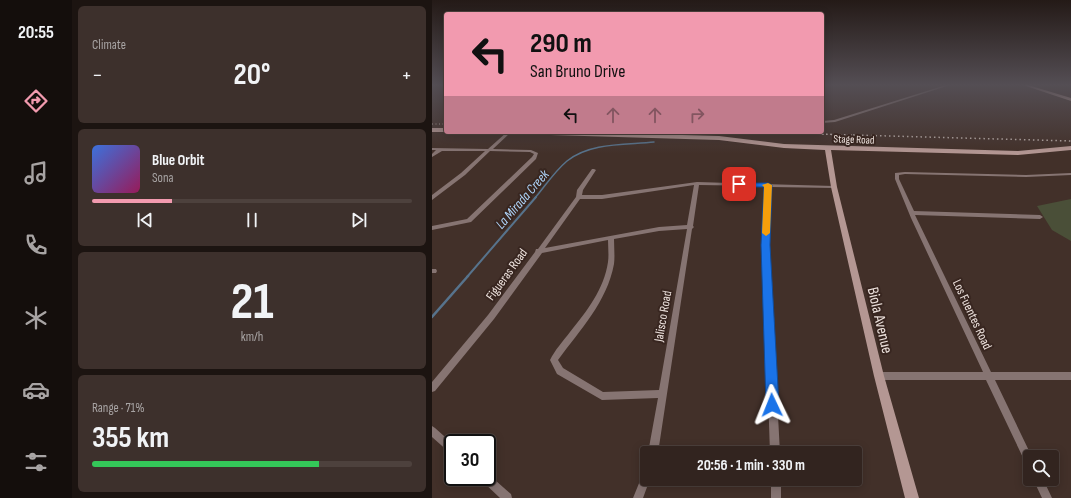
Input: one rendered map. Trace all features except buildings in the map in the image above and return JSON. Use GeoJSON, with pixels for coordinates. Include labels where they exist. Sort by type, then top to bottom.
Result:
{"type":"FeatureCollection","features":[{"type":"Feature","properties":{"kind":"main road"},"geometry":{"type":"LineString","coordinates":[[432,130],[444,130]]}},
{"type":"Feature","properties":{"kind":"main road","name":"Stage Road"},"geometry":{"type":"LineString","coordinates":[[584,134],[719,138],[784,146],[828,148],[1004,153],[1071,148]]}},
{"type":"Feature","properties":{"kind":"main road","name":"Biola Avenue"},"geometry":{"type":"LineString","coordinates":[[828,148],[834,187],[879,376],[912,498]]}},
{"type":"Feature","properties":{"kind":"street"},"geometry":{"type":"LineString","coordinates":[[824,122],[834,121],[874,108]]}},
{"type":"Feature","properties":{"kind":"street"},"geometry":{"type":"LineString","coordinates":[[432,198],[463,174],[507,134]]}},
{"type":"Feature","properties":{"kind":"street"},"geometry":{"type":"LineString","coordinates":[[432,149],[531,151],[536,153],[534,158],[469,221],[432,228]]}},
{"type":"Feature","properties":{"kind":"street"},"geometry":{"type":"LineString","coordinates":[[432,156],[440,149]]}},
{"type":"Feature","properties":{"kind":"street","name":"Figueras Road"},"geometry":{"type":"LineString","coordinates":[[432,388],[487,322],[578,196],[580,190],[594,170]]}},
{"type":"Feature","properties":{"kind":"street","name":"Los Fuentes Road"},"geometry":{"type":"LineString","coordinates":[[1024,450],[897,179],[898,174],[905,173],[1026,176],[1071,174]]}},
{"type":"Feature","properties":{"kind":"street"},"geometry":{"type":"LineString","coordinates":[[578,196],[602,197],[697,184],[834,187]]}},
{"type":"Feature","properties":{"kind":"street","name":"Jalisco Road"},"geometry":{"type":"LineString","coordinates":[[654,446],[697,184]]}},
{"type":"Feature","properties":{"kind":"street"},"geometry":{"type":"LineString","coordinates":[[768,185],[766,245],[774,446]]}},
{"type":"Feature","properties":{"kind":"street"},"geometry":{"type":"LineString","coordinates":[[912,213],[1040,217]]}},
{"type":"Feature","properties":{"kind":"street"},"geometry":{"type":"LineString","coordinates":[[538,251],[659,229],[691,227]]}},
{"type":"Feature","properties":{"kind":"street"},"geometry":{"type":"LineString","coordinates":[[611,238],[611,263],[607,278],[595,304],[554,360],[560,371],[602,396],[662,394]]}},
{"type":"Feature","properties":{"kind":"street"},"geometry":{"type":"LineString","coordinates":[[879,376],[1071,376]]}},
{"type":"Feature","properties":{"kind":"street"},"geometry":{"type":"LineString","coordinates":[[432,431],[444,442]]}},
{"type":"Feature","properties":{"kind":"street"},"geometry":{"type":"LineString","coordinates":[[494,486],[507,498]]}},
{"type":"Feature","properties":{"kind":"street"},"geometry":{"type":"LineString","coordinates":[[638,498],[642,486]]}},
{"type":"Feature","properties":{"kind":"street"},"geometry":{"type":"LineString","coordinates":[[776,486],[776,498]]}},
{"type":"Feature","properties":{"kind":"street"},"geometry":{"type":"LineString","coordinates":[[1041,486],[1047,498]]}},
{"type":"Feature","properties":{"kind":"green space"},"geometry":{"type":"Polygon","coordinates":[[[1071,199],[1071,241],[1052,230],[1037,206],[1071,199]]]}},
{"type":"Feature","properties":{"kind":"waterway","name":"La Mirada Creek"},"geometry":{"type":"LineString","coordinates":[[535,198],[558,169],[567,161],[586,150],[598,147],[654,142]]}},
{"type":"Feature","properties":{"kind":"waterway","name":"La Mirada Creek"},"geometry":{"type":"LineString","coordinates":[[467,277],[536,197]]}},
{"type":"Feature","properties":{"kind":"waterway","name":"La Mirada Creek"},"geometry":{"type":"LineString","coordinates":[[432,317],[468,276]]}},
{"type":"Feature","properties":{"kind":"railway"},"geometry":{"type":"LineString","coordinates":[[432,124],[444,124]]}},
{"type":"Feature","properties":{"kind":"railway"},"geometry":{"type":"LineString","coordinates":[[814,134],[840,135]]}},
{"type":"Feature","properties":{"kind":"railway"},"geometry":{"type":"LineString","coordinates":[[817,134],[840,135]]}},
{"type":"Feature","properties":{"kind":"railway"},"geometry":{"type":"LineString","coordinates":[[840,135],[855,135]]}},
{"type":"Feature","properties":{"kind":"railway"},"geometry":{"type":"LineString","coordinates":[[840,135],[1071,141]]}},
{"type":"Feature","properties":{"kind":"slow traffic"},"geometry":{"type":"LineString","coordinates":[[766,185],[768,185],[766,233]]}},
{"type":"Feature","properties":{"kind":"route"},"geometry":{"type":"LineString","coordinates":[[739,184],[768,185],[766,245],[772,405]]}}]}
